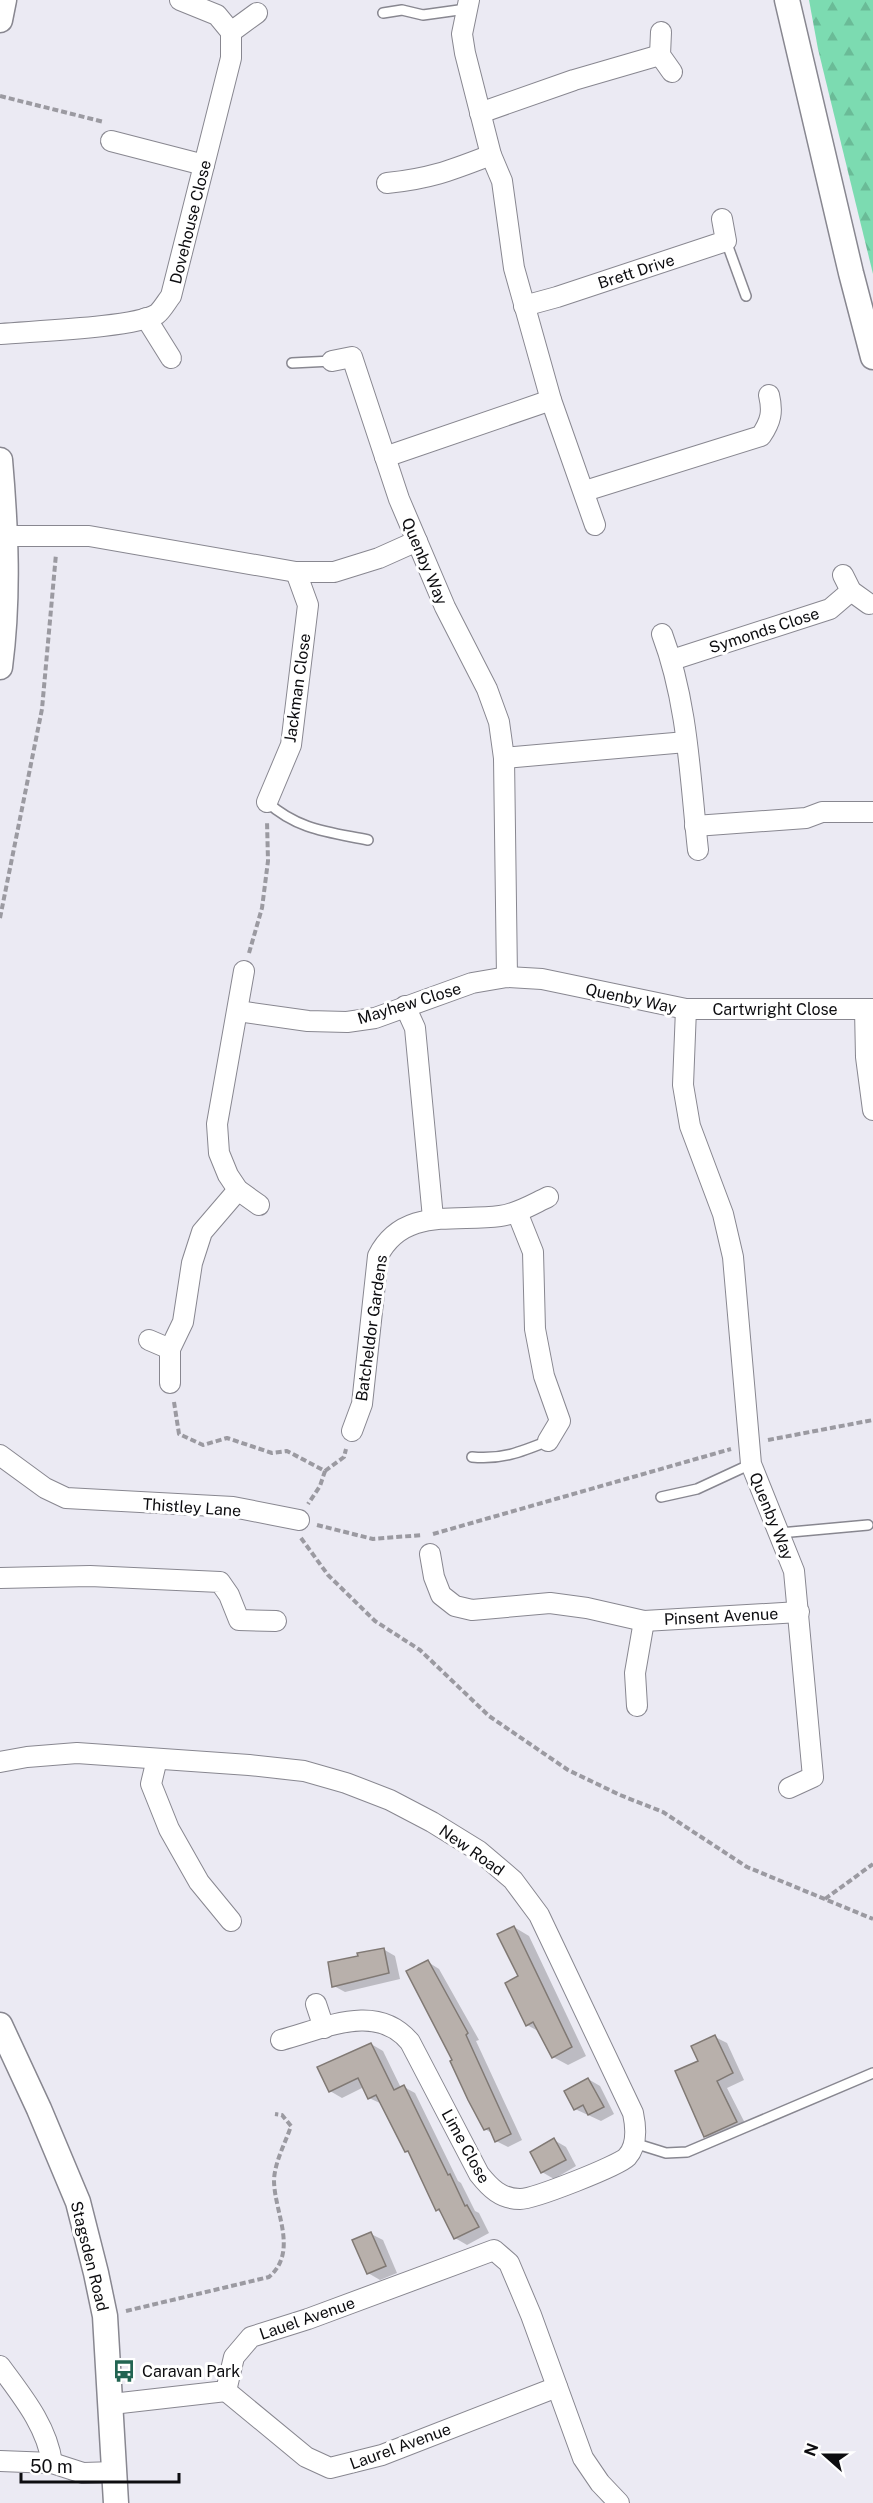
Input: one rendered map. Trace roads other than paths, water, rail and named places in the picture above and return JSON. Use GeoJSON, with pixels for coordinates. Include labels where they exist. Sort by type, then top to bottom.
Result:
{"type":"FeatureCollection","features":[{"type":"Feature","properties":{"kind":"street"},"geometry":{"type":"LineString","coordinates":[[0,20],[4,0]]}},
{"type":"Feature","properties":{"kind":"street"},"geometry":{"type":"LineString","coordinates":[[180,0],[217,15],[231,32],[257,13]]}},
{"type":"Feature","properties":{"kind":"street"},"geometry":{"type":"LineString","coordinates":[[787,0],[873,357]]}},
{"type":"Feature","properties":{"kind":"street"},"geometry":{"type":"LineString","coordinates":[[467,4],[462,34],[465,53],[491,155],[502,182],[514,268],[551,400],[585,491],[595,525]]}},
{"type":"Feature","properties":{"kind":"street","name":"Dovehouse Close"},"geometry":{"type":"LineString","coordinates":[[0,334],[121,323],[158,313],[171,296],[231,58],[231,32]]}},
{"type":"Feature","properties":{"kind":"street"},"geometry":{"type":"LineString","coordinates":[[661,32],[660,55],[672,72]]}},
{"type":"Feature","properties":{"kind":"street"},"geometry":{"type":"LineString","coordinates":[[480,113],[574,80],[660,55]]}},
{"type":"Feature","properties":{"kind":"street"},"geometry":{"type":"LineString","coordinates":[[111,141],[204,165]]}},
{"type":"Feature","properties":{"kind":"street"},"geometry":{"type":"LineString","coordinates":[[387,183],[421,180],[440,175],[491,155]]}},
{"type":"Feature","properties":{"kind":"street"},"geometry":{"type":"LineString","coordinates":[[722,219],[726,241]]}},
{"type":"Feature","properties":{"kind":"street","name":"Brett Drive"},"geometry":{"type":"LineString","coordinates":[[524,306],[726,241]]}},
{"type":"Feature","properties":{"kind":"street"},"geometry":{"type":"LineString","coordinates":[[146,318],[171,358]]}},
{"type":"Feature","properties":{"kind":"street","name":"Quenby Way"},"geometry":{"type":"LineString","coordinates":[[332,361],[352,357],[399,499],[445,607],[487,689],[499,722],[504,758],[507,977],[542,979],[686,1009],[684,1085],[690,1126],[723,1214],[733,1257],[751,1464],[794,1571],[813,1777],[789,1788]]}},
{"type":"Feature","properties":{"kind":"street"},"geometry":{"type":"LineString","coordinates":[[585,491],[761,436],[770,423],[772,408],[769,395]]}},
{"type":"Feature","properties":{"kind":"street"},"geometry":{"type":"LineString","coordinates":[[385,457],[551,400]]}},
{"type":"Feature","properties":{"kind":"street"},"geometry":{"type":"LineString","coordinates":[[0,460],[6,536],[0,661]]}},
{"type":"Feature","properties":{"kind":"street"},"geometry":{"type":"LineString","coordinates":[[6,536],[89,536],[141,543],[297,572],[334,572],[379,558],[417,541]]}},
{"type":"Feature","properties":{"kind":"street","name":"Jackman Close"},"geometry":{"type":"LineString","coordinates":[[267,802],[291,745],[308,605],[297,572]]}},
{"type":"Feature","properties":{"kind":"street","name":"Symonds Close"},"geometry":{"type":"LineString","coordinates":[[672,660],[830,609],[847,583],[869,604]]}},
{"type":"Feature","properties":{"kind":"street"},"geometry":{"type":"LineString","coordinates":[[662,634],[672,660],[682,710],[698,850]]}},
{"type":"Feature","properties":{"kind":"street"},"geometry":{"type":"LineString","coordinates":[[504,758],[686,742]]}},
{"type":"Feature","properties":{"kind":"street"},"geometry":{"type":"LineString","coordinates":[[695,826],[806,818],[822,812],[873,812]]}},
{"type":"Feature","properties":{"kind":"street"},"geometry":{"type":"LineString","coordinates":[[244,971],[217,1124],[219,1153],[228,1175],[238,1190],[259,1205]]}},
{"type":"Feature","properties":{"kind":"street","name":"Mayhew Close"},"geometry":{"type":"LineString","coordinates":[[238,1011],[308,1021],[347,1022],[375,1018],[472,983],[507,977]]}},
{"type":"Feature","properties":{"kind":"street"},"geometry":{"type":"LineString","coordinates":[[405,1006],[416,1028],[433,1218]]}},
{"type":"Feature","properties":{"kind":"street","name":"Cartwright Close"},"geometry":{"type":"LineString","coordinates":[[686,1009],[869,1009],[866,1057],[873,1110]]}},
{"type":"Feature","properties":{"kind":"street"},"geometry":{"type":"LineString","coordinates":[[170,1383],[170,1349],[183,1322],[192,1263],[202,1232],[238,1190]]}},
{"type":"Feature","properties":{"kind":"street","name":"Batcheldor Gardens"},"geometry":{"type":"LineString","coordinates":[[352,1431],[362,1404],[378,1256],[384,1244],[400,1229],[433,1218],[501,1216],[517,1212],[548,1197]]}},
{"type":"Feature","properties":{"kind":"street"},"geometry":{"type":"LineString","coordinates":[[517,1212],[533,1252],[535,1329],[544,1376],[560,1421],[548,1441]]}},
{"type":"Feature","properties":{"kind":"street"},"geometry":{"type":"LineString","coordinates":[[149,1340],[170,1349]]}},
{"type":"Feature","properties":{"kind":"street","name":"Thistley Lane"},"geometry":{"type":"LineString","coordinates":[[0,1455],[45,1488],[66,1498],[233,1507],[299,1520]]}},
{"type":"Feature","properties":{"kind":"street","name":"Pinsent Avenue"},"geometry":{"type":"LineString","coordinates":[[430,1544],[434,1577],[441,1595],[455,1606],[472,1610],[550,1603],[587,1608],[644,1621],[799,1612]]}},
{"type":"Feature","properties":{"kind":"street"},"geometry":{"type":"LineString","coordinates":[[0,1578],[90,1576],[220,1582],[239,1620],[276,1621]]}},
{"type":"Feature","properties":{"kind":"street","name":"Pinsent Avenue"},"geometry":{"type":"LineString","coordinates":[[637,1706],[635,1673],[644,1621]]}},
{"type":"Feature","properties":{"kind":"street","name":"New Road"},"geometry":{"type":"LineString","coordinates":[[0,1762],[27,1756],[77,1753],[249,1765],[314,1774],[390,1800],[432,1822],[479,1851],[513,1880],[539,1915],[633,2113],[636,2130],[634,2143]]}},
{"type":"Feature","properties":{"kind":"street"},"geometry":{"type":"LineString","coordinates":[[157,1759],[151,1784],[169,1829],[199,1882],[231,1921]]}},
{"type":"Feature","properties":{"kind":"street"},"geometry":{"type":"LineString","coordinates":[[316,2004],[324,2028]]}},
{"type":"Feature","properties":{"kind":"street","name":"Lime Close"},"geometry":{"type":"LineString","coordinates":[[281,2040],[324,2028],[370,2019],[383,2021],[400,2030],[410,2042],[479,2174],[492,2191],[506,2197],[522,2199],[605,2169],[627,2157],[634,2143]]}},
{"type":"Feature","properties":{"kind":"street","name":"Stagsden Road"},"geometry":{"type":"LineString","coordinates":[[0,2025],[39,2109],[78,2202],[105,2316],[112,2404],[116,2503]]}},
{"type":"Feature","properties":{"kind":"street","name":"Lauel Avenue"},"geometry":{"type":"LineString","coordinates":[[226,2391],[234,2357],[251,2337],[308,2319],[494,2250],[509,2263],[556,2387]]}},
{"type":"Feature","properties":{"kind":"street"},"geometry":{"type":"LineString","coordinates":[[0,2366],[33,2411],[50,2446],[52,2463]]}},
{"type":"Feature","properties":{"kind":"street"},"geometry":{"type":"LineString","coordinates":[[556,2387],[583,2458],[600,2483],[619,2503]]}},
{"type":"Feature","properties":{"kind":"street","name":"Laurel Avenue"},"geometry":{"type":"LineString","coordinates":[[226,2391],[306,2457],[330,2468],[382,2456],[556,2387]]}},
{"type":"Feature","properties":{"kind":"street"},"geometry":{"type":"LineString","coordinates":[[112,2404],[226,2391]]}},
{"type":"Feature","properties":{"kind":"street"},"geometry":{"type":"LineString","coordinates":[[0,2461],[52,2463],[83,2472],[116,2472]]}},
{"type":"Feature","properties":{"kind":"lane"},"geometry":{"type":"LineString","coordinates":[[383,13],[402,10],[423,15],[467,4]]}},
{"type":"Feature","properties":{"kind":"lane"},"geometry":{"type":"LineString","coordinates":[[726,241],[746,297]]}},
{"type":"Feature","properties":{"kind":"lane"},"geometry":{"type":"LineString","coordinates":[[292,363],[332,361]]}},
{"type":"Feature","properties":{"kind":"lane"},"geometry":{"type":"LineString","coordinates":[[267,802],[294,823],[311,829],[368,840]]}},
{"type":"Feature","properties":{"kind":"lane"},"geometry":{"type":"LineString","coordinates":[[472,1457],[493,1459],[517,1454],[548,1441]]}},
{"type":"Feature","properties":{"kind":"lane"},"geometry":{"type":"LineString","coordinates":[[661,1497],[697,1489],[751,1464]]}},
{"type":"Feature","properties":{"kind":"lane"},"geometry":{"type":"LineString","coordinates":[[780,1533],[868,1525]]}},
{"type":"Feature","properties":{"kind":"lane"},"geometry":{"type":"LineString","coordinates":[[634,2143],[666,2153],[687,2152],[873,2073]]}},
{"type":"Feature","properties":{"kind":"place","name":"Caravan Park"},"geometry":{"type":"Point","coordinates":[124,2371]}}]}
